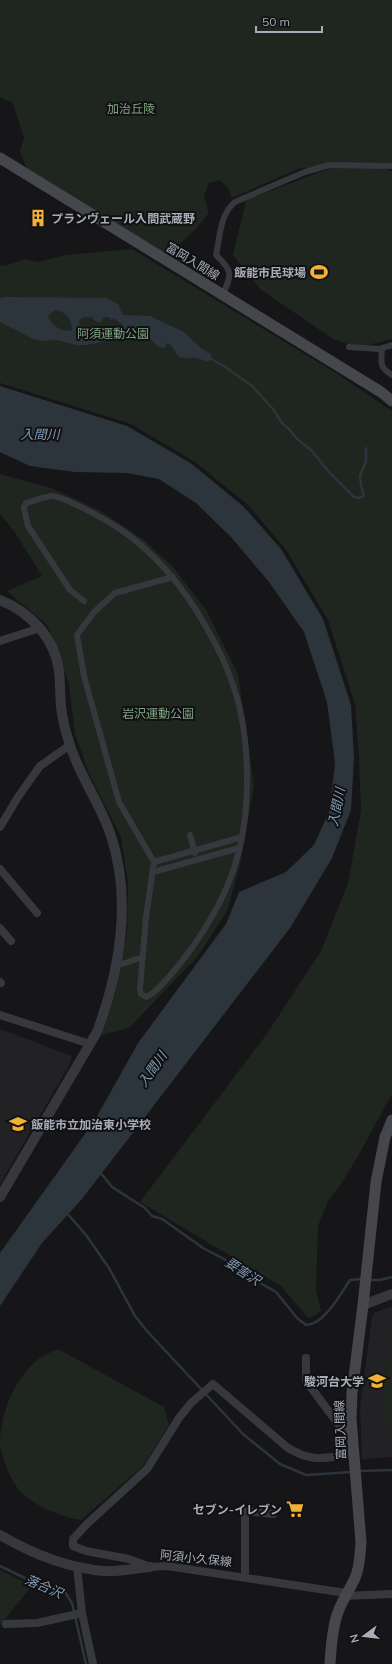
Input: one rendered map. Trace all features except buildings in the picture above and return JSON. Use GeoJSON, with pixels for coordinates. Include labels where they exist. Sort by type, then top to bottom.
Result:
{"type":"FeatureCollection","features":[{"type":"Feature","properties":{"kind":"main road","name":"富岡入間線"},"geometry":{"type":"LineString","coordinates":[[0,158],[223,294],[381,392],[392,401]]}},
{"type":"Feature","properties":{"kind":"main road","name":"富岡入間線"},"geometry":{"type":"LineString","coordinates":[[330,1664],[334,1628],[345,1595],[355,1578],[360,1562],[361,1542],[352,1436],[352,1393],[376,1182],[385,1137],[392,1120]]}},
{"type":"Feature","properties":{"kind":"street"},"geometry":{"type":"LineString","coordinates":[[223,294],[230,277],[227,266],[216,255],[224,216],[228,208],[235,202],[305,172],[329,165],[392,166]]}},
{"type":"Feature","properties":{"kind":"street"},"geometry":{"type":"LineString","coordinates":[[349,347],[382,349],[392,345]]}},
{"type":"Feature","properties":{"kind":"street"},"geometry":{"type":"LineString","coordinates":[[382,349],[382,366],[392,375]]}},
{"type":"Feature","properties":{"kind":"street"},"geometry":{"type":"LineString","coordinates":[[84,601],[70,590],[28,526],[24,508],[26,503],[52,496],[92,512],[117,527],[136,541],[173,577],[193,604],[213,639],[230,675],[242,722],[246,756],[247,792],[242,837],[226,888],[203,932],[176,968],[156,990],[146,997],[142,996],[140,991],[142,957],[149,890],[154,862],[119,802],[84,676],[77,635],[92,610],[115,592],[173,577]]}},
{"type":"Feature","properties":{"kind":"street"},"geometry":{"type":"LineString","coordinates":[[0,600],[25,614],[40,628],[53,649],[59,670],[63,718],[70,745],[98,803],[111,836],[118,862],[122,891],[119,950],[107,1006],[90,1044],[0,1197]]}},
{"type":"Feature","properties":{"kind":"street"},"geometry":{"type":"LineString","coordinates":[[0,641],[40,628]]}},
{"type":"Feature","properties":{"kind":"street"},"geometry":{"type":"LineString","coordinates":[[0,827],[18,797],[40,766],[70,745]]}},
{"type":"Feature","properties":{"kind":"street"},"geometry":{"type":"LineString","coordinates":[[190,835],[197,860]]}},
{"type":"Feature","properties":{"kind":"street"},"geometry":{"type":"LineString","coordinates":[[154,862],[242,837]]}},
{"type":"Feature","properties":{"kind":"street"},"geometry":{"type":"LineString","coordinates":[[153,872],[239,848]]}},
{"type":"Feature","properties":{"kind":"street"},"geometry":{"type":"LineString","coordinates":[[0,869],[37,913]]}},
{"type":"Feature","properties":{"kind":"street"},"geometry":{"type":"LineString","coordinates":[[0,928],[11,941]]}},
{"type":"Feature","properties":{"kind":"street"},"geometry":{"type":"LineString","coordinates":[[122,964],[142,957]]}},
{"type":"Feature","properties":{"kind":"street"},"geometry":{"type":"LineString","coordinates":[[0,1015],[90,1044]]}},
{"type":"Feature","properties":{"kind":"street"},"geometry":{"type":"LineString","coordinates":[[363,1305],[392,1294]]}},
{"type":"Feature","properties":{"kind":"street"},"geometry":{"type":"LineString","coordinates":[[306,1358],[306,1381],[342,1429],[352,1436]]}},
{"type":"Feature","properties":{"kind":"street"},"geometry":{"type":"LineString","coordinates":[[150,1566],[129,1559],[86,1551],[73,1546],[73,1539],[87,1524],[147,1469],[179,1418],[195,1399],[213,1384],[288,1448],[301,1456],[318,1458],[354,1457]]}},
{"type":"Feature","properties":{"kind":"street"},"geometry":{"type":"LineString","coordinates":[[245,1577],[245,1511],[273,1514]]}},
{"type":"Feature","properties":{"kind":"street","name":"阿須小久保線"},"geometry":{"type":"LineString","coordinates":[[0,1535],[39,1554],[77,1566],[104,1571],[150,1566],[167,1566],[245,1577],[345,1595],[392,1594]]}},
{"type":"Feature","properties":{"kind":"street"},"geometry":{"type":"LineString","coordinates":[[77,1566],[78,1614],[93,1664]]}},
{"type":"Feature","properties":{"kind":"street"},"geometry":{"type":"LineString","coordinates":[[6,1624],[37,1623],[78,1614]]}},
{"type":"Feature","properties":{"kind":"shaded area","name":"飯能市立加治東小学校"},"geometry":{"type":"Polygon","coordinates":[[[0,1029],[72,1056],[70,1064],[0,1184],[0,1029]]]}},
{"type":"Feature","properties":{"kind":"shaded area","name":"駿河台大学"},"geometry":{"type":"Polygon","coordinates":[[[392,1306],[392,1457],[362,1460],[360,1407],[372,1317],[374,1313],[392,1306]]]}},
{"type":"Feature","properties":{"kind":"green space","name":"加治丘陵"},"geometry":{"type":"Polygon","coordinates":[[[0,0],[392,0],[392,166],[300,168],[232,198],[228,188],[220,180],[209,183],[204,197],[209,213],[195,230],[172,251],[162,252],[29,175],[20,151],[24,138],[13,103],[0,97],[0,0]]]}},
{"type":"Feature","properties":{"kind":"green space","name":"飯能市民球場"},"geometry":{"type":"Polygon","coordinates":[[[331,168],[381,168],[392,171],[392,339],[368,345],[351,345],[333,339],[260,289],[233,255],[246,200],[331,168]]]}},
{"type":"Feature","properties":{"kind":"green space","name":"阿須運動公園"},"geometry":{"type":"Polygon","coordinates":[[[132,249],[336,373],[392,411],[392,1094],[358,1156],[343,1181],[328,1201],[318,1226],[316,1291],[321,1311],[309,1319],[281,1286],[140,1202],[266,1035],[321,951],[348,883],[361,811],[355,704],[328,620],[287,551],[248,505],[195,462],[131,424],[0,383],[0,265],[3,266],[26,259],[38,262],[66,255],[132,249]]]}},
{"type":"Feature","properties":{"kind":"green space","name":"岩沢運動公園"},"geometry":{"type":"Polygon","coordinates":[[[0,474],[51,488],[101,511],[144,540],[173,567],[206,610],[238,674],[254,785],[241,861],[227,911],[198,956],[129,1028],[102,1035],[115,994],[127,932],[128,883],[121,837],[89,774],[75,734],[69,684],[54,640],[47,625],[7,591],[42,576],[14,531],[0,514],[0,474]]]}},
{"type":"Feature","properties":{"kind":"green space"},"geometry":{"type":"Polygon","coordinates":[[[392,1337],[392,1443],[382,1399],[392,1337]]]}},
{"type":"Feature","properties":{"kind":"green space"},"geometry":{"type":"Polygon","coordinates":[[[58,1349],[164,1407],[169,1425],[143,1466],[81,1520],[65,1516],[42,1507],[34,1503],[21,1492],[15,1485],[9,1472],[0,1445],[6,1408],[17,1385],[24,1374],[41,1357],[58,1349]]]}},
{"type":"Feature","properties":{"kind":"green space"},"geometry":{"type":"Polygon","coordinates":[[[0,1570],[32,1586],[0,1625],[0,1570]]]}},
{"type":"Feature","properties":{"kind":"water"},"geometry":{"type":"Polygon","coordinates":[[[0,298],[107,298],[118,304],[123,315],[150,316],[184,332],[201,348],[211,354],[211,359],[208,362],[198,358],[180,357],[167,343],[165,348],[160,347],[132,327],[124,330],[118,339],[87,345],[76,345],[56,340],[42,341],[33,339],[0,322],[0,298]],[[55,310],[48,316],[51,322],[57,328],[68,331],[72,330],[68,317],[62,312],[55,310]],[[91,317],[82,318],[79,321],[82,329],[90,334],[95,330],[110,333],[116,331],[123,325],[115,319],[111,320],[109,317],[104,317],[101,322],[97,322],[91,317]]]}},
{"type":"Feature","properties":{"kind":"water","name":"入間川"},"geometry":{"type":"Polygon","coordinates":[[[0,386],[127,426],[192,464],[244,507],[281,549],[323,619],[351,705],[354,758],[351,810],[332,858],[290,928],[82,1199],[42,1243],[0,1306],[0,1253],[95,1120],[138,1043],[226,924],[239,892],[286,872],[314,845],[329,812],[335,763],[327,702],[304,632],[269,582],[231,537],[196,503],[159,479],[127,473],[75,472],[30,466],[0,452],[0,386]]]}},
{"type":"Feature","properties":{"kind":"waterway"},"geometry":{"type":"LineString","coordinates":[[211,359],[224,366],[252,386],[298,440],[311,450],[330,473],[354,497],[359,498],[364,496],[360,476],[366,461],[366,448]]}},
{"type":"Feature","properties":{"kind":"waterway","name":"要害沢"},"geometry":{"type":"LineString","coordinates":[[100,1172],[112,1187],[145,1208],[152,1216],[162,1219],[203,1248],[224,1259],[241,1272],[276,1292],[297,1318],[306,1325],[313,1324],[325,1314],[337,1300],[350,1280],[362,1279]]}},
{"type":"Feature","properties":{"kind":"waterway"},"geometry":{"type":"LineString","coordinates":[[66,1212],[86,1235],[109,1268],[135,1316],[147,1331],[243,1434],[280,1464],[306,1475],[352,1472]]}},
{"type":"Feature","properties":{"kind":"waterway","name":"要害沢"},"geometry":{"type":"LineString","coordinates":[[369,1280],[380,1280],[392,1277]]}},
{"type":"Feature","properties":{"kind":"waterway"},"geometry":{"type":"LineString","coordinates":[[359,1471],[392,1470]]}},
{"type":"Feature","properties":{"kind":"waterway","name":"落合沢"},"geometry":{"type":"LineString","coordinates":[[0,1566],[31,1581],[65,1592],[72,1603],[86,1664]]}},
{"type":"Feature","properties":{"kind":"place","name":"プランヴェール入間武蔵野"},"geometry":{"type":"Point","coordinates":[38,218]}},
{"type":"Feature","properties":{"kind":"place","name":"飯能市民球場"},"geometry":{"type":"Point","coordinates":[319,272]}},
{"type":"Feature","properties":{"kind":"place","name":"飯能市立加治東小学校"},"geometry":{"type":"Point","coordinates":[18,1124]}},
{"type":"Feature","properties":{"kind":"place","name":"駿河台大学"},"geometry":{"type":"Point","coordinates":[377,1381]}},
{"type":"Feature","properties":{"kind":"place","name":"セブン-イレブン"},"geometry":{"type":"Point","coordinates":[295,1509]}}]}
